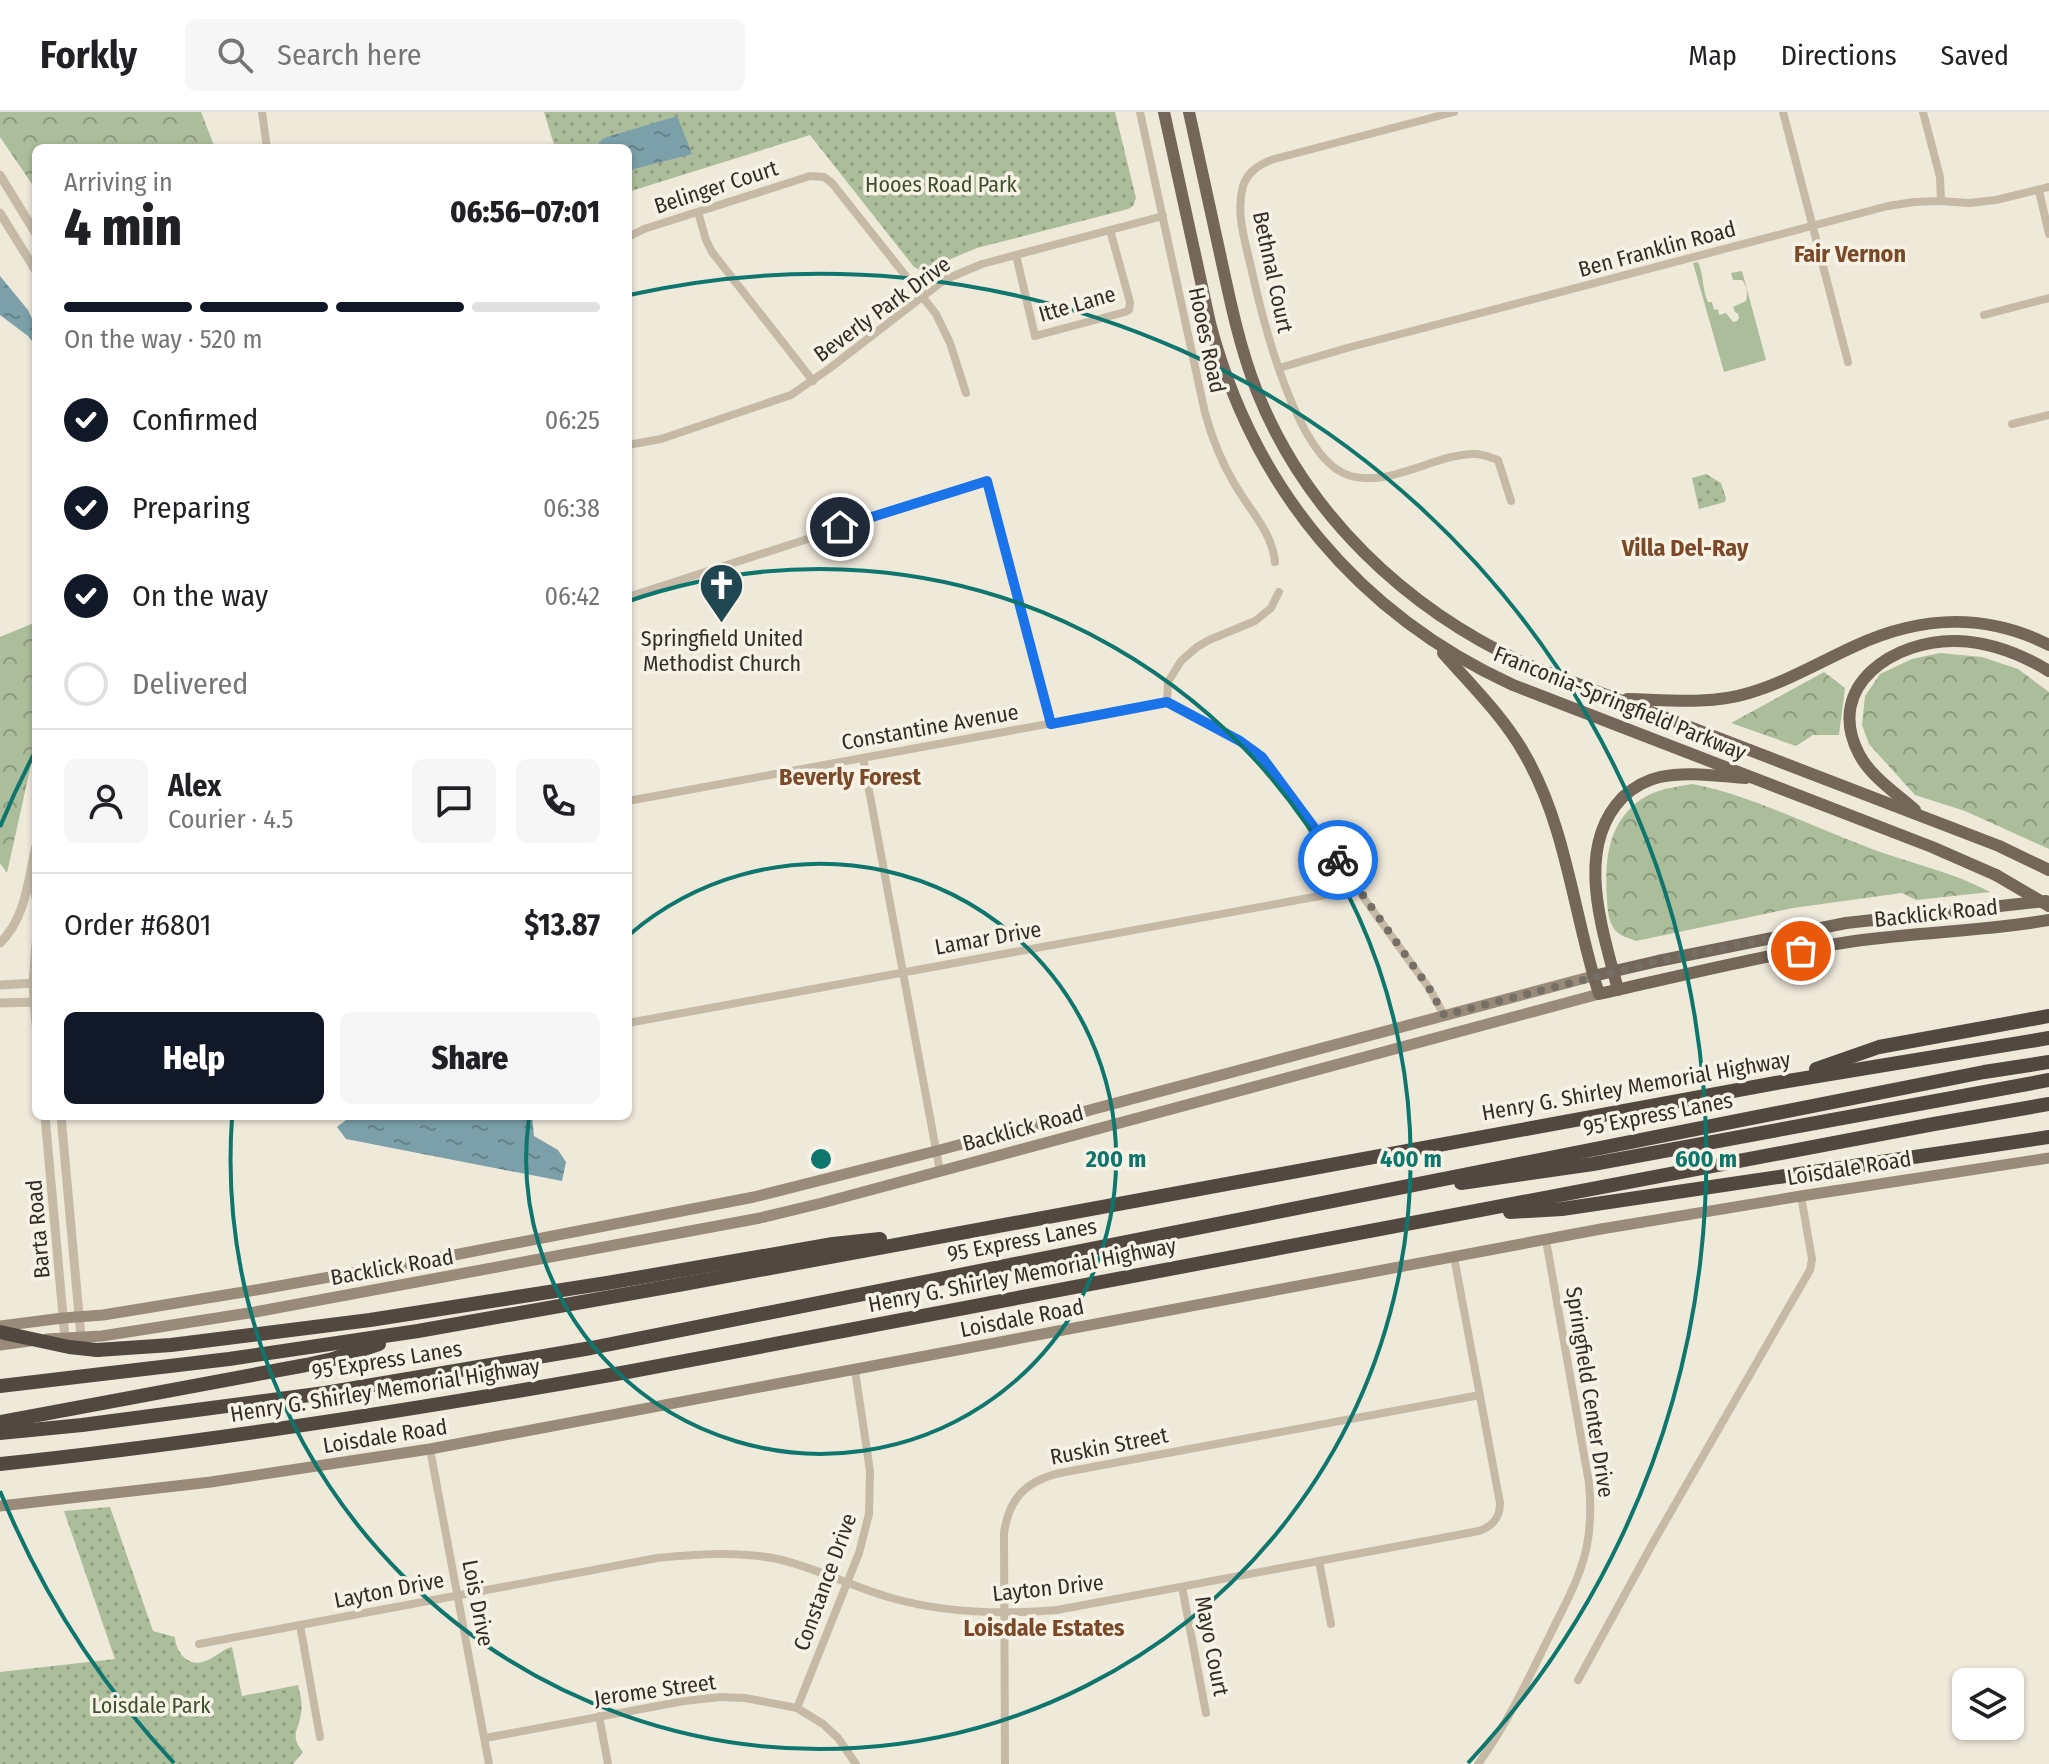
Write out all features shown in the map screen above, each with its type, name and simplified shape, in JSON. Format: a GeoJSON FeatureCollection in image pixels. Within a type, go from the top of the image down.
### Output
{"type":"FeatureCollection","features":[{"type":"Feature","properties":{"kind":"highway"},"geometry":{"type":"LineString","coordinates":[[1776,1083],[1879,1047],[2049,1016]]}},
{"type":"Feature","properties":{"kind":"highway","name":"Henry G. Shirley Memorial Highway"},"geometry":{"type":"LineString","coordinates":[[0,1386],[229,1359],[418,1331],[1776,1083],[2049,1038]]}},
{"type":"Feature","properties":{"kind":"highway","name":"95 Express Lanes"},"geometry":{"type":"LineString","coordinates":[[0,1433],[325,1393],[553,1355],[1984,1072],[2049,1062]]}},
{"type":"Feature","properties":{"kind":"highway"},"geometry":{"type":"LineString","coordinates":[[1405,1187],[1485,1181],[1593,1164],[2049,1080]]}},
{"type":"Feature","properties":{"kind":"highway","name":"Henry G. Shirley Memorial Highway"},"geometry":{"type":"LineString","coordinates":[[0,1464],[242,1435],[447,1404],[2049,1104]]}},
{"type":"Feature","properties":{"kind":"highway"},"geometry":{"type":"LineString","coordinates":[[1457,1215],[1562,1209],[2049,1137]]}},
{"type":"Feature","properties":{"kind":"highway"},"geometry":{"type":"LineString","coordinates":[[0,1329],[56,1344],[97,1350],[171,1345],[370,1320],[833,1244],[956,1233]]}},
{"type":"Feature","properties":{"kind":"highway"},"geometry":{"type":"LineString","coordinates":[[0,1422],[333,1359],[418,1331]]}},
{"type":"Feature","properties":{"kind":"main road","name":"Franconia-Springfield Parkway"},"geometry":{"type":"LineString","coordinates":[[1164,112],[1214,340],[1231,390],[1253,440],[1291,503],[1336,559],[1375,598],[1464,661],[1513,685],[1940,850],[1996,875],[2049,904]]}},
{"type":"Feature","properties":{"kind":"main road","name":"Franconia-Springfield Parkway"},"geometry":{"type":"LineString","coordinates":[[1189,112],[1231,306],[1257,392],[1289,455],[1313,492],[1364,554],[1397,584],[1462,631],[1509,656],[1999,846],[2047,869]]}},
{"type":"Feature","properties":{"kind":"main road"},"geometry":{"type":"LineString","coordinates":[[1616,699],[1706,700],[1748,693],[1880,635],[1933,622],[1985,623],[2025,634],[2049,645]]}},
{"type":"Feature","properties":{"kind":"main road"},"geometry":{"type":"LineString","coordinates":[[1433,641],[1505,725],[1538,779],[1560,838],[1585,951],[1599,994]]}},
{"type":"Feature","properties":{"kind":"main road"},"geometry":{"type":"LineString","coordinates":[[1923,817],[1870,770],[1854,742],[1852,703],[1868,673],[1888,657],[1908,649],[1955,641],[1997,648],[2049,671]]}},
{"type":"Feature","properties":{"kind":"main road"},"geometry":{"type":"LineString","coordinates":[[1618,990],[1598,898],[1596,864],[1601,836],[1616,805],[1634,788],[1661,776],[1757,778]]}},
{"type":"Feature","properties":{"kind":"main road","name":"Backlick Road"},"geometry":{"type":"LineString","coordinates":[[0,1329],[250,1291],[694,1210],[816,1183],[1613,971],[1865,921],[2049,904]]}},
{"type":"Feature","properties":{"kind":"main road","name":"Backlick Road"},"geometry":{"type":"LineString","coordinates":[[0,1345],[102,1336],[270,1309],[684,1233],[822,1203],[1599,994],[1825,946],[2049,920]]}},
{"type":"Feature","properties":{"kind":"main road"},"geometry":{"type":"LineString","coordinates":[[1822,928],[1825,946]]}},
{"type":"Feature","properties":{"kind":"main road","name":"Loisdale Road"},"geometry":{"type":"LineString","coordinates":[[0,1506],[211,1482],[430,1449],[1546,1240],[2049,1158]]}},
{"type":"Feature","properties":{"kind":"street"},"geometry":{"type":"LineString","coordinates":[[262,112],[266,144]]}},
{"type":"Feature","properties":{"kind":"street","name":"Hooes Road"},"geometry":{"type":"LineString","coordinates":[[1140,112],[1196,377],[1211,433],[1237,488],[1272,541],[1275,562]]}},
{"type":"Feature","properties":{"kind":"street","name":"Bethnal Court"},"geometry":{"type":"LineString","coordinates":[[1454,112],[1429,115],[1261,164],[1252,171],[1243,186],[1242,225],[1263,320],[1279,368],[1292,402],[1316,448],[1329,464],[1350,476],[1369,479],[1464,455],[1485,455],[1498,460],[1511,501]]}},
{"type":"Feature","properties":{"kind":"street"},"geometry":{"type":"LineString","coordinates":[[1783,112],[1848,362]]}},
{"type":"Feature","properties":{"kind":"street"},"geometry":{"type":"LineString","coordinates":[[1923,112],[1940,177],[1941,201]]}},
{"type":"Feature","properties":{"kind":"street"},"geometry":{"type":"LineString","coordinates":[[0,175],[32,227]]}},
{"type":"Feature","properties":{"kind":"street","name":"Belinger Court"},"geometry":{"type":"LineString","coordinates":[[632,235],[816,175],[832,183],[922,296]]}},
{"type":"Feature","properties":{"kind":"street","name":"Ben Franklin Road"},"geometry":{"type":"LineString","coordinates":[[1279,368],[1888,206],[1996,200],[2049,187]]}},
{"type":"Feature","properties":{"kind":"street"},"geometry":{"type":"LineString","coordinates":[[2039,191],[2049,234]]}},
{"type":"Feature","properties":{"kind":"street"},"geometry":{"type":"LineString","coordinates":[[698,212],[712,252],[813,381]]}},
{"type":"Feature","properties":{"kind":"street"},"geometry":{"type":"LineString","coordinates":[[0,213],[32,265]]}},
{"type":"Feature","properties":{"kind":"street","name":"Beverly Park Drive"},"geometry":{"type":"LineString","coordinates":[[632,444],[661,439],[781,399],[813,381],[922,296],[960,272],[1163,216]]}},
{"type":"Feature","properties":{"kind":"street","name":"Itte Lane"},"geometry":{"type":"LineString","coordinates":[[1016,255],[1035,336],[1129,310],[1130,302],[1110,230]]}},
{"type":"Feature","properties":{"kind":"street"},"geometry":{"type":"LineString","coordinates":[[922,296],[936,314],[950,343],[966,393]]}},
{"type":"Feature","properties":{"kind":"street"},"geometry":{"type":"LineString","coordinates":[[1984,315],[2049,298]]}},
{"type":"Feature","properties":{"kind":"street"},"geometry":{"type":"LineString","coordinates":[[2012,424],[2049,415]]}},
{"type":"Feature","properties":{"kind":"street"},"geometry":{"type":"LineString","coordinates":[[632,596],[987,481],[1051,724]]}},
{"type":"Feature","properties":{"kind":"street"},"geometry":{"type":"LineString","coordinates":[[1279,592],[1271,608],[1255,621],[1209,640],[1181,661],[1168,682],[1167,702],[1240,741],[1262,757],[1429,988],[1444,1015]]}},
{"type":"Feature","properties":{"kind":"street","name":"Constantine Avenue"},"geometry":{"type":"LineString","coordinates":[[632,800],[1167,702]]}},
{"type":"Feature","properties":{"kind":"street"},"geometry":{"type":"LineString","coordinates":[[863,758],[940,1171]]}},
{"type":"Feature","properties":{"kind":"street"},"geometry":{"type":"LineString","coordinates":[[0,943],[21,912],[32,863]]}},
{"type":"Feature","properties":{"kind":"street"},"geometry":{"type":"LineString","coordinates":[[31,867],[32,873]]}},
{"type":"Feature","properties":{"kind":"street","name":"Lamar Drive"},"geometry":{"type":"LineString","coordinates":[[632,1022],[1325,895],[1352,881]]}},
{"type":"Feature","properties":{"kind":"street"},"geometry":{"type":"LineString","coordinates":[[0,985],[32,984]]}},
{"type":"Feature","properties":{"kind":"street"},"geometry":{"type":"LineString","coordinates":[[0,1003],[32,1002]]}},
{"type":"Feature","properties":{"kind":"street","name":"Barta Road"},"geometry":{"type":"LineString","coordinates":[[45,1120],[65,1338]]}},
{"type":"Feature","properties":{"kind":"street","name":"Barta Road"},"geometry":{"type":"LineString","coordinates":[[61,1120],[81,1337]]}},
{"type":"Feature","properties":{"kind":"street"},"geometry":{"type":"LineString","coordinates":[[1578,1680],[1660,1530],[1810,1270],[1812,1259],[1801,1196]]}},
{"type":"Feature","properties":{"kind":"street","name":"Springfield Center Drive"},"geometry":{"type":"LineString","coordinates":[[1478,1764],[1520,1696],[1572,1589],[1582,1563],[1590,1523],[1589,1483],[1546,1240]]}},
{"type":"Feature","properties":{"kind":"street","name":"Layton Drive"},"geometry":{"type":"LineString","coordinates":[[199,1644],[657,1558],[705,1553],[777,1559],[888,1597],[930,1607],[1005,1613],[1057,1610],[1479,1531],[1493,1524],[1499,1515],[1500,1503],[1454,1257]]}},
{"type":"Feature","properties":{"kind":"street","name":"Constance Drive"},"geometry":{"type":"LineString","coordinates":[[797,1708],[847,1583],[869,1514],[868,1450],[855,1370]]}},
{"type":"Feature","properties":{"kind":"street","name":"Ruskin Street"},"geometry":{"type":"LineString","coordinates":[[1005,1764],[1004,1533],[1006,1519],[1018,1496],[1040,1479],[1060,1473],[1480,1395]]}},
{"type":"Feature","properties":{"kind":"street","name":"Lois Drive"},"geometry":{"type":"LineString","coordinates":[[430,1449],[489,1764]]}},
{"type":"Feature","properties":{"kind":"street"},"geometry":{"type":"LineString","coordinates":[[1319,1561],[1331,1624]]}},
{"type":"Feature","properties":{"kind":"street","name":"Mayo Court"},"geometry":{"type":"LineString","coordinates":[[1182,1587],[1206,1713]]}},
{"type":"Feature","properties":{"kind":"street"},"geometry":{"type":"LineString","coordinates":[[300,1625],[320,1737]]}},
{"type":"Feature","properties":{"kind":"street","name":"Jerome Street"},"geometry":{"type":"LineString","coordinates":[[485,1738],[684,1701],[745,1698],[797,1708],[823,1724],[838,1738],[856,1764]]}},
{"type":"Feature","properties":{"kind":"street"},"geometry":{"type":"LineString","coordinates":[[599,1716],[608,1764]]}},
{"type":"Feature","properties":{"kind":"green space"},"geometry":{"type":"Polygon","coordinates":[[[0,112],[201,112],[213,144],[32,144],[32,184],[0,137],[0,112]]]}},
{"type":"Feature","properties":{"kind":"green space","name":"Hooes Road Park"},"geometry":{"type":"Polygon","coordinates":[[[544,112],[1115,112],[1136,198],[1128,209],[977,248],[922,271],[914,267],[810,135],[632,191],[632,144],[554,144],[544,112]]]}},
{"type":"Feature","properties":{"kind":"green space"},"geometry":{"type":"Polygon","coordinates":[[[1698,262],[1708,302],[1712,302],[1714,310],[1718,309],[1719,315],[1726,313],[1733,322],[1739,318],[1733,307],[1746,301],[1747,292],[1742,280],[1733,280],[1731,273],[1742,271],[1766,360],[1724,372],[1693,263],[1698,262]]]}},
{"type":"Feature","properties":{"kind":"green space"},"geometry":{"type":"Polygon","coordinates":[[[1706,474],[1721,483],[1726,498],[1725,502],[1699,509],[1692,478],[1706,474]]]}},
{"type":"Feature","properties":{"kind":"green space"},"geometry":{"type":"Polygon","coordinates":[[[32,624],[32,760],[7,873],[0,863],[0,637],[32,624]]]}},
{"type":"Feature","properties":{"kind":"green space"},"geometry":{"type":"Polygon","coordinates":[[[1940,653],[1982,657],[2018,669],[2049,692],[2049,849],[1965,811],[1915,795],[1869,744],[1862,725],[1865,696],[1880,674],[1912,659],[1940,653]]]}},
{"type":"Feature","properties":{"kind":"green space"},"geometry":{"type":"Polygon","coordinates":[[[1824,672],[1845,688],[1839,735],[1813,735],[1796,746],[1731,723],[1824,672]]]}},
{"type":"Feature","properties":{"kind":"green space"},"geometry":{"type":"Polygon","coordinates":[[[1693,784],[1759,804],[1867,847],[1960,878],[1990,892],[1916,900],[1902,893],[1793,908],[1636,941],[1624,937],[1613,927],[1608,908],[1607,861],[1613,836],[1625,814],[1641,799],[1662,790],[1693,784]]]}},
{"type":"Feature","properties":{"kind":"green space","name":"Loisdale Park"},"geometry":{"type":"Polygon","coordinates":[[[110,1507],[153,1631],[175,1637],[181,1654],[195,1663],[208,1660],[232,1647],[242,1696],[298,1685],[302,1710],[296,1741],[303,1752],[293,1764],[0,1764],[0,1672],[115,1659],[64,1511],[110,1507]]]}},
{"type":"Feature","properties":{"kind":"water"},"geometry":{"type":"Polygon","coordinates":[[[674,117],[678,118],[692,154],[632,170],[632,144],[599,144],[607,137],[674,117]]]}},
{"type":"Feature","properties":{"kind":"water"},"geometry":{"type":"Polygon","coordinates":[[[0,276],[28,310],[32,318],[32,341],[28,336],[0,315],[0,276]]]}},
{"type":"Feature","properties":{"kind":"water"},"geometry":{"type":"Polygon","coordinates":[[[346,1120],[532,1120],[534,1136],[558,1150],[566,1162],[562,1181],[346,1139],[337,1127],[346,1120]]]}},
{"type":"Feature","properties":{"kind":"way so far"},"geometry":{"type":"LineString","coordinates":[[1338,860],[1429,988],[1444,1015],[1658,961],[1822,928],[1825,946],[1801,951]]}},
{"type":"Feature","properties":{"kind":"place","name":"Springfield United Methodist Church"},"geometry":{"type":"Point","coordinates":[722,624]}},
{"type":"Feature","properties":{"kind":"district","name":"Fair Vernon"},"geometry":{"type":"Point","coordinates":[1850,254]}},
{"type":"Feature","properties":{"kind":"district","name":"Villa Del-Ray"},"geometry":{"type":"Point","coordinates":[1685,548]}},
{"type":"Feature","properties":{"kind":"district","name":"Beverly Forest"},"geometry":{"type":"Point","coordinates":[850,777]}},
{"type":"Feature","properties":{"kind":"district","name":"Loisdale Estates"},"geometry":{"type":"Point","coordinates":[1044,1628]}},
{"type":"Feature","properties":{"kind":"route"},"geometry":{"type":"LineString","coordinates":[[840,527],[987,481],[1051,724],[1167,702],[1199,717],[1252,748],[1272,767],[1338,860]]}}]}
